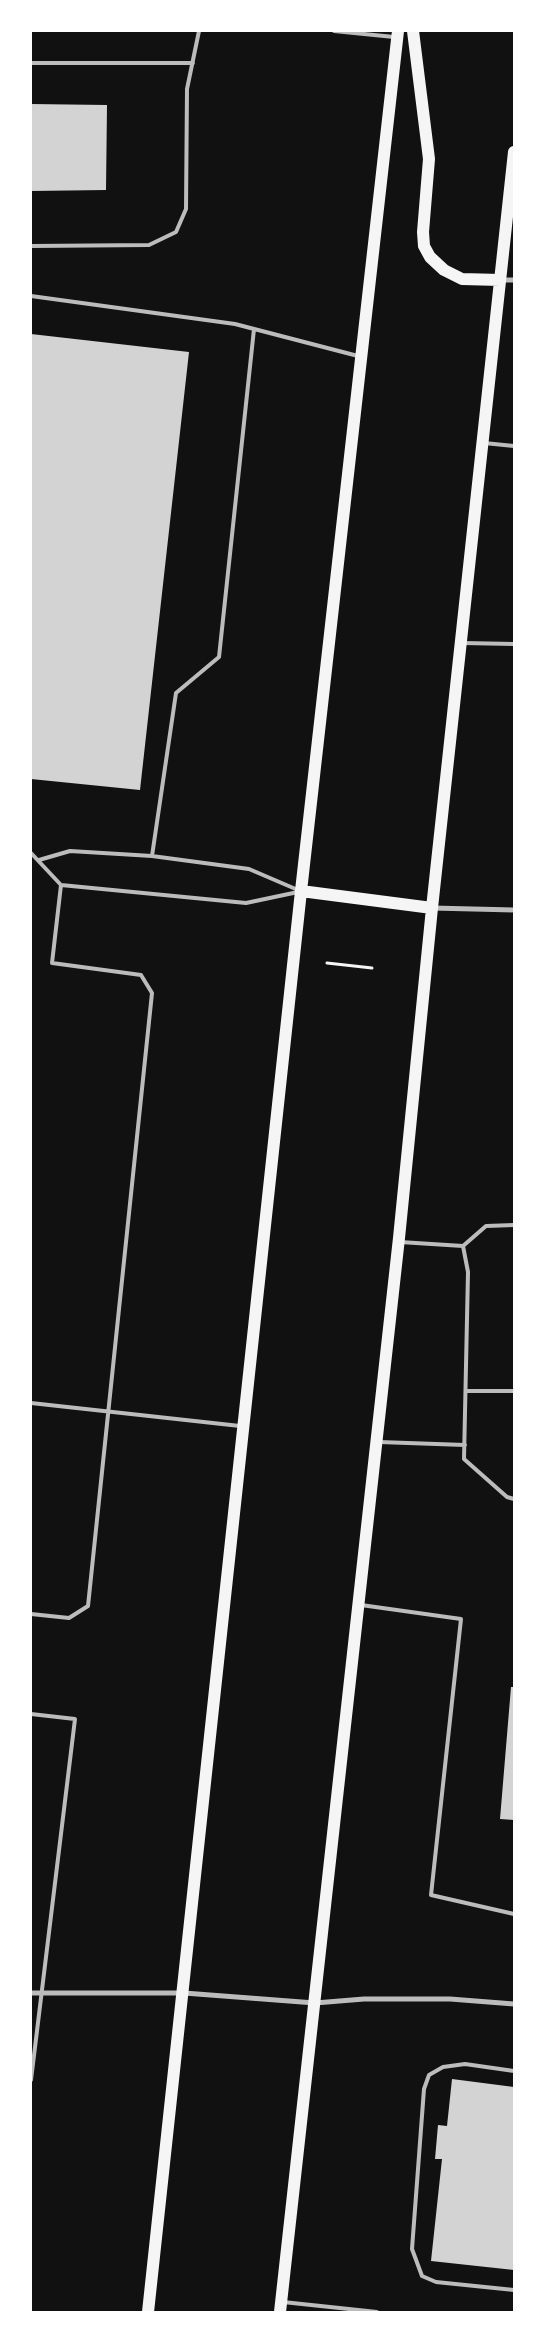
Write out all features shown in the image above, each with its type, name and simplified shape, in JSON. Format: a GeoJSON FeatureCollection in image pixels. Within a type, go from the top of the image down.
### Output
{"type":"FeatureCollection","features":[{"type":"Feature","properties":{"kind":"main road"},"geometry":{"type":"LineString","coordinates":[[413,31],[429,159],[423,232],[424,246],[430,258],[444,270],[462,279],[500,280]]}},
{"type":"Feature","properties":{"kind":"main road"},"geometry":{"type":"LineString","coordinates":[[148,2312],[184,1993],[301,891],[397,34]]}},
{"type":"Feature","properties":{"kind":"main road"},"geometry":{"type":"LineString","coordinates":[[280,2307],[399,1242],[432,908],[514,152]]}},
{"type":"Feature","properties":{"kind":"main road"},"geometry":{"type":"LineString","coordinates":[[301,891],[432,908]]}},
{"type":"Feature","properties":{"kind":"street"},"geometry":{"type":"LineString","coordinates":[[500,280],[514,280]]}},
{"type":"Feature","properties":{"kind":"street"},"geometry":{"type":"LineString","coordinates":[[432,908],[514,910]]}},
{"type":"Feature","properties":{"kind":"street"},"geometry":{"type":"LineString","coordinates":[[31,1993],[184,1993],[315,2003],[364,1999],[450,1999],[514,2004]]}},
{"type":"Feature","properties":{"kind":"lane"},"geometry":{"type":"LineString","coordinates":[[31,246],[149,245],[176,232],[186,209],[187,89],[199,31]]}},
{"type":"Feature","properties":{"kind":"lane"},"geometry":{"type":"LineString","coordinates":[[334,31],[397,34]]}},
{"type":"Feature","properties":{"kind":"lane"},"geometry":{"type":"LineString","coordinates":[[31,63],[193,63]]}},
{"type":"Feature","properties":{"kind":"lane"},"geometry":{"type":"LineString","coordinates":[[31,296],[235,324],[361,357]]}},
{"type":"Feature","properties":{"kind":"lane"},"geometry":{"type":"LineString","coordinates":[[152,856],[176,693],[219,657],[254,329]]}},
{"type":"Feature","properties":{"kind":"lane"},"geometry":{"type":"LineString","coordinates":[[482,443],[514,446]]}},
{"type":"Feature","properties":{"kind":"lane"},"geometry":{"type":"LineString","coordinates":[[461,643],[514,644]]}},
{"type":"Feature","properties":{"kind":"lane"},"geometry":{"type":"LineString","coordinates":[[39,860],[70,851],[152,856],[249,870],[301,891]]}},
{"type":"Feature","properties":{"kind":"lane"},"geometry":{"type":"LineString","coordinates":[[31,853],[61,885],[246,903],[301,891]]}},
{"type":"Feature","properties":{"kind":"lane"},"geometry":{"type":"LineString","coordinates":[[31,1614],[69,1618],[88,1606],[152,993],[141,975],[52,963],[61,885]]}},
{"type":"Feature","properties":{"kind":"lane"},"geometry":{"type":"LineString","coordinates":[[399,1242],[463,1246],[484,1227],[514,1225]]}},
{"type":"Feature","properties":{"kind":"lane"},"geometry":{"type":"LineString","coordinates":[[463,1246],[468,1272],[466,1462],[507,1497],[514,1499]]}},
{"type":"Feature","properties":{"kind":"lane"},"geometry":{"type":"LineString","coordinates":[[466,1391],[514,1391]]}},
{"type":"Feature","properties":{"kind":"lane"},"geometry":{"type":"LineString","coordinates":[[31,1403],[243,1427]]}},
{"type":"Feature","properties":{"kind":"lane"},"geometry":{"type":"LineString","coordinates":[[377,1442],[465,1445]]}},
{"type":"Feature","properties":{"kind":"lane"},"geometry":{"type":"LineString","coordinates":[[359,1605],[461,1619],[431,1895],[514,1914]]}},
{"type":"Feature","properties":{"kind":"lane"},"geometry":{"type":"LineString","coordinates":[[31,1714],[75,1719],[31,2080]]}},
{"type":"Feature","properties":{"kind":"lane"},"geometry":{"type":"LineString","coordinates":[[514,2071],[465,2064],[443,2067],[429,2075],[424,2089],[412,2249],[422,2276],[436,2282],[514,2290]]}},
{"type":"Feature","properties":{"kind":"lane"},"geometry":{"type":"LineString","coordinates":[[280,2307],[377,2312]]}},
{"type":"Feature","properties":{"kind":"path"},"geometry":{"type":"LineString","coordinates":[[327,963],[372,968]]}},
{"type":"Feature","properties":{"kind":"building"},"geometry":{"type":"Polygon","coordinates":[[[31,104],[107,105],[106,190],[31,191],[31,104]]]}},
{"type":"Feature","properties":{"kind":"building"},"geometry":{"type":"Polygon","coordinates":[[[31,334],[189,352],[140,790],[31,779],[31,334]]]}},
{"type":"Feature","properties":{"kind":"building"},"geometry":{"type":"Polygon","coordinates":[[[511,1687],[514,1687],[514,1820],[500,1819],[511,1687]]]}},
{"type":"Feature","properties":{"kind":"building"},"geometry":{"type":"Polygon","coordinates":[[[452,2079],[514,2087],[514,2270],[431,2261],[442,2159],[435,2159],[438,2125],[447,2126],[452,2079]]]}}]}
